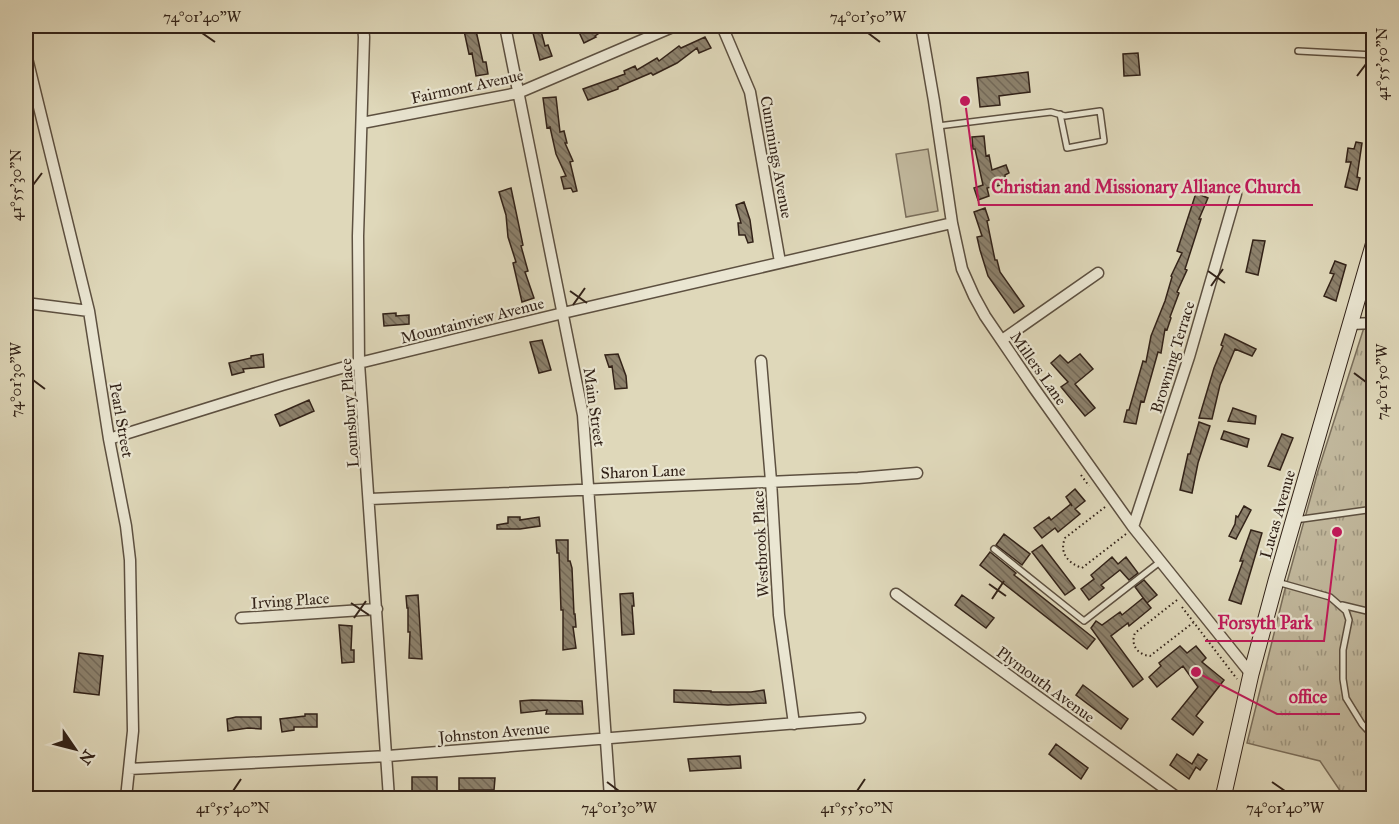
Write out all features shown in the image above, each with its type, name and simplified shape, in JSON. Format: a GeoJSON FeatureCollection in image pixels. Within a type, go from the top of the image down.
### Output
{"type":"FeatureCollection","features":[{"type":"Feature","properties":{"kind":"street","name":"Lounsbury Place"},"geometry":{"type":"LineString","coordinates":[[363,26],[358,236],[359,363],[388,756],[389,798]]}},
{"type":"Feature","properties":{"kind":"street","name":"Main Street"},"geometry":{"type":"LineString","coordinates":[[505,26],[583,415],[609,798]]}},
{"type":"Feature","properties":{"kind":"street","name":"Fairmont Avenue"},"geometry":{"type":"LineString","coordinates":[[362,123],[518,93],[675,26]]}},
{"type":"Feature","properties":{"kind":"street","name":"Cummings Avenue"},"geometry":{"type":"LineString","coordinates":[[722,26],[750,92],[780,262]]}},
{"type":"Feature","properties":{"kind":"street","name":"Millers Lane"},"geometry":{"type":"LineString","coordinates":[[921,26],[952,223],[962,269],[980,306],[1130,530],[1161,561],[1251,674]]}},
{"type":"Feature","properties":{"kind":"street","name":"Pearl Street"},"geometry":{"type":"LineString","coordinates":[[26,54],[89,311],[109,438],[126,526],[130,560],[132,731],[126,798]]}},
{"type":"Feature","properties":{"kind":"street","name":"Browning Terrace"},"geometry":{"type":"LineString","coordinates":[[1130,530],[1189,357],[1236,194]]}},
{"type":"Feature","properties":{"kind":"street","name":"Mountainview Avenue"},"geometry":{"type":"LineString","coordinates":[[109,438],[359,363],[952,223]]}},
{"type":"Feature","properties":{"kind":"street","name":"Lucas Avenue"},"geometry":{"type":"LineString","coordinates":[[1223,798],[1251,674],[1276,581],[1374,242]]}},
{"type":"Feature","properties":{"kind":"street"},"geometry":{"type":"LineString","coordinates":[[1002,340],[1098,273]]}},
{"type":"Feature","properties":{"kind":"street"},"geometry":{"type":"LineString","coordinates":[[26,303],[89,311]]}},
{"type":"Feature","properties":{"kind":"street"},"geometry":{"type":"LineString","coordinates":[[1351,324],[1374,323]]}},
{"type":"Feature","properties":{"kind":"street","name":"Westbrook Place"},"geometry":{"type":"LineString","coordinates":[[761,361],[779,615],[794,724]]}},
{"type":"Feature","properties":{"kind":"street","name":"Sharon Lane"},"geometry":{"type":"LineString","coordinates":[[370,499],[917,473]]}},
{"type":"Feature","properties":{"kind":"street","name":"Plymouth Avenue"},"geometry":{"type":"LineString","coordinates":[[896,594],[1178,798]]}},
{"type":"Feature","properties":{"kind":"street","name":"Irving Place"},"geometry":{"type":"LineString","coordinates":[[241,618],[377,609]]}},
{"type":"Feature","properties":{"kind":"street","name":"Johnston Avenue"},"geometry":{"type":"LineString","coordinates":[[129,769],[388,756],[861,718]]}},
{"type":"Feature","properties":{"kind":"lane"},"geometry":{"type":"LineString","coordinates":[[1298,51],[1374,55]]}},
{"type":"Feature","properties":{"kind":"lane"},"geometry":{"type":"LineString","coordinates":[[938,126],[1051,112],[1060,114],[1065,116],[1100,111],[1104,141],[1067,148],[1060,114]]}},
{"type":"Feature","properties":{"kind":"lane"},"geometry":{"type":"LineString","coordinates":[[1294,520],[1367,510],[1374,506]]}},
{"type":"Feature","properties":{"kind":"lane"},"geometry":{"type":"LineString","coordinates":[[994,549],[1084,621],[1161,561]]}},
{"type":"Feature","properties":{"kind":"lane"},"geometry":{"type":"LineString","coordinates":[[1276,581],[1330,597],[1346,611],[1349,620],[1343,650],[1343,679],[1346,698],[1362,724],[1374,737]]}},
{"type":"Feature","properties":{"kind":"lane"},"geometry":{"type":"LineString","coordinates":[[1340,604],[1367,612],[1374,609]]}},
{"type":"Feature","properties":{"kind":"path"},"geometry":{"type":"LineString","coordinates":[[1105,507],[1065,538],[1062,545],[1068,560],[1083,568],[1130,530]]}},
{"type":"Feature","properties":{"kind":"path"},"geometry":{"type":"LineString","coordinates":[[1177,600],[1135,633],[1133,638],[1135,648],[1142,655],[1150,656],[1194,622]]}},
{"type":"Feature","properties":{"kind":"green space"},"geometry":{"type":"Polygon","coordinates":[[[928,149],[938,211],[906,217],[896,154],[928,149]]]}},
{"type":"Feature","properties":{"kind":"green space"},"geometry":{"type":"Polygon","coordinates":[[[1368,315],[1373,315],[1373,798],[1345,798],[1320,761],[1247,743],[1284,593],[1318,471],[1368,315]]]}},
{"type":"Feature","properties":{"kind":"building"},"geometry":{"type":"Polygon","coordinates":[[[463,26],[475,26],[488,74],[476,76],[472,53],[469,54],[463,26]]]}},
{"type":"Feature","properties":{"kind":"building"},"geometry":{"type":"Polygon","coordinates":[[[592,26],[610,26],[584,43],[579,32],[592,26]]]}},
{"type":"Feature","properties":{"kind":"building"},"geometry":{"type":"Polygon","coordinates":[[[540,27],[545,46],[548,45],[552,56],[540,60],[532,29],[540,27]]]}},
{"type":"Feature","properties":{"kind":"building"},"geometry":{"type":"Polygon","coordinates":[[[705,37],[711,48],[699,53],[697,48],[677,63],[653,75],[651,73],[588,100],[583,89],[625,74],[624,71],[635,66],[637,70],[657,58],[659,61],[679,46],[681,48],[705,37]]]}},
{"type":"Feature","properties":{"kind":"building"},"geometry":{"type":"Polygon","coordinates":[[[1138,53],[1140,75],[1124,76],[1123,54],[1138,53]]]}},
{"type":"Feature","properties":{"kind":"building"},"geometry":{"type":"Polygon","coordinates":[[[1028,72],[1030,92],[999,96],[1000,105],[980,107],[977,78],[1028,72]]]}},
{"type":"Feature","properties":{"kind":"building"},"geometry":{"type":"Polygon","coordinates":[[[556,97],[560,132],[564,131],[567,143],[565,143],[573,161],[570,162],[577,191],[573,192],[571,188],[564,189],[561,177],[566,176],[556,154],[550,127],[547,128],[543,98],[556,97]]]}},
{"type":"Feature","properties":{"kind":"building"},"geometry":{"type":"Polygon","coordinates":[[[984,136],[986,156],[989,155],[992,170],[1006,165],[1009,173],[1005,175],[1006,184],[987,188],[989,196],[978,200],[974,188],[983,185],[972,137],[984,136]]]}},
{"type":"Feature","properties":{"kind":"building"},"geometry":{"type":"Polygon","coordinates":[[[1356,142],[1362,143],[1357,190],[1345,187],[1351,162],[1346,162],[1348,148],[1354,149],[1356,142]]]}},
{"type":"Feature","properties":{"kind":"building"},"geometry":{"type":"Polygon","coordinates":[[[511,188],[523,245],[521,246],[528,271],[525,272],[534,298],[522,302],[513,263],[516,262],[508,237],[506,215],[499,192],[511,188]]]}},
{"type":"Feature","properties":{"kind":"building"},"geometry":{"type":"Polygon","coordinates":[[[1196,193],[1208,198],[1199,219],[1201,219],[1185,269],[1187,270],[1177,292],[1179,293],[1167,330],[1165,329],[1161,353],[1158,352],[1144,402],[1141,401],[1136,424],[1124,422],[1143,361],[1146,362],[1151,336],[1165,301],[1171,276],[1182,253],[1177,251],[1196,193]]]}},
{"type":"Feature","properties":{"kind":"building"},"geometry":{"type":"Polygon","coordinates":[[[744,202],[750,220],[753,242],[748,243],[745,235],[739,235],[738,223],[741,223],[736,205],[744,202]]]}},
{"type":"Feature","properties":{"kind":"building"},"geometry":{"type":"Polygon","coordinates":[[[985,208],[995,260],[997,260],[1000,272],[1024,306],[1014,313],[988,276],[980,250],[977,237],[982,236],[974,212],[985,208]]]}},
{"type":"Feature","properties":{"kind":"building"},"geometry":{"type":"Polygon","coordinates":[[[1253,240],[1265,241],[1258,275],[1246,272],[1253,240]]]}},
{"type":"Feature","properties":{"kind":"building"},"geometry":{"type":"Polygon","coordinates":[[[1335,261],[1346,265],[1336,301],[1324,296],[1334,274],[1330,273],[1335,261]]]}},
{"type":"Feature","properties":{"kind":"building"},"geometry":{"type":"Polygon","coordinates":[[[396,313],[396,316],[409,315],[409,324],[384,326],[383,314],[396,313]]]}},
{"type":"Feature","properties":{"kind":"building"},"geometry":{"type":"Polygon","coordinates":[[[1225,334],[1256,349],[1252,356],[1235,349],[1220,385],[1212,419],[1199,418],[1223,346],[1221,345],[1225,334]]]}},
{"type":"Feature","properties":{"kind":"building"},"geometry":{"type":"Polygon","coordinates":[[[542,340],[551,370],[539,373],[530,342],[542,340]]]}},
{"type":"Feature","properties":{"kind":"building"},"geometry":{"type":"Polygon","coordinates":[[[263,354],[264,367],[243,369],[244,372],[232,375],[229,363],[263,354]]]}},
{"type":"Feature","properties":{"kind":"building"},"geometry":{"type":"Polygon","coordinates":[[[618,354],[626,376],[627,388],[615,389],[612,366],[609,367],[605,355],[618,354]]]}},
{"type":"Feature","properties":{"kind":"building"},"geometry":{"type":"Polygon","coordinates":[[[1080,354],[1093,369],[1075,384],[1095,408],[1085,416],[1061,387],[1068,382],[1051,363],[1060,355],[1068,363],[1080,354]]]}},
{"type":"Feature","properties":{"kind":"building"},"geometry":{"type":"Polygon","coordinates":[[[309,400],[314,411],[280,426],[275,415],[309,400]]]}},
{"type":"Feature","properties":{"kind":"building"},"geometry":{"type":"Polygon","coordinates":[[[1233,408],[1256,416],[1255,424],[1228,421],[1233,408]]]}},
{"type":"Feature","properties":{"kind":"building"},"geometry":{"type":"Polygon","coordinates":[[[1199,422],[1210,426],[1198,463],[1192,493],[1180,490],[1188,454],[1190,454],[1199,422]]]}},
{"type":"Feature","properties":{"kind":"building"},"geometry":{"type":"Polygon","coordinates":[[[1224,431],[1249,439],[1247,447],[1221,439],[1224,431]]]}},
{"type":"Feature","properties":{"kind":"building"},"geometry":{"type":"Polygon","coordinates":[[[1282,434],[1293,438],[1280,470],[1268,466],[1282,434]]]}},
{"type":"Feature","properties":{"kind":"building"},"geometry":{"type":"Polygon","coordinates":[[[1075,489],[1085,501],[1075,509],[1080,514],[1058,532],[1055,528],[1042,538],[1034,528],[1049,517],[1051,520],[1071,504],[1066,497],[1075,489]]]}},
{"type":"Feature","properties":{"kind":"building"},"geometry":{"type":"Polygon","coordinates":[[[1244,506],[1251,510],[1236,539],[1229,536],[1236,516],[1238,517],[1244,506]]]}},
{"type":"Feature","properties":{"kind":"building"},"geometry":{"type":"Polygon","coordinates":[[[508,517],[520,517],[520,520],[539,517],[540,526],[497,529],[497,525],[508,523],[508,517]]]}},
{"type":"Feature","properties":{"kind":"building"},"geometry":{"type":"Polygon","coordinates":[[[1251,530],[1262,533],[1241,604],[1229,600],[1251,530]]]}},
{"type":"Feature","properties":{"kind":"building"},"geometry":{"type":"Polygon","coordinates":[[[1004,534],[1030,554],[1022,565],[996,545],[1004,534]]]}},
{"type":"Feature","properties":{"kind":"building"},"geometry":{"type":"Polygon","coordinates":[[[556,540],[568,540],[568,561],[572,568],[576,627],[573,627],[576,648],[563,650],[563,610],[561,610],[559,553],[557,553],[556,540]]]}},
{"type":"Feature","properties":{"kind":"building"},"geometry":{"type":"Polygon","coordinates":[[[1042,545],[1075,588],[1065,595],[1032,552],[1042,545]]]}},
{"type":"Feature","properties":{"kind":"building"},"geometry":{"type":"Polygon","coordinates":[[[990,552],[1016,573],[1014,575],[1095,639],[1087,649],[980,565],[990,552]]]}},
{"type":"Feature","properties":{"kind":"building"},"geometry":{"type":"Polygon","coordinates":[[[1112,557],[1118,564],[1126,557],[1138,573],[1129,580],[1120,570],[1101,585],[1104,588],[1089,600],[1081,589],[1094,579],[1091,575],[1112,557]]]}},
{"type":"Feature","properties":{"kind":"building"},"geometry":{"type":"Polygon","coordinates":[[[1144,580],[1157,595],[1147,603],[1135,587],[1144,580]]]}},
{"type":"Feature","properties":{"kind":"building"},"geometry":{"type":"Polygon","coordinates":[[[633,593],[634,634],[622,635],[620,594],[633,593]]]}},
{"type":"Feature","properties":{"kind":"building"},"geometry":{"type":"Polygon","coordinates":[[[418,595],[422,659],[409,658],[410,632],[408,632],[406,596],[418,595]]]}},
{"type":"Feature","properties":{"kind":"building"},"geometry":{"type":"Polygon","coordinates":[[[962,595],[994,618],[986,628],[955,605],[962,595]]]}},
{"type":"Feature","properties":{"kind":"building"},"geometry":{"type":"Polygon","coordinates":[[[1143,598],[1151,608],[1129,626],[1128,623],[1111,636],[1143,679],[1133,687],[1091,628],[1096,621],[1102,625],[1120,612],[1122,615],[1143,598]]]}},
{"type":"Feature","properties":{"kind":"building"},"geometry":{"type":"Polygon","coordinates":[[[339,625],[352,626],[351,650],[354,650],[354,662],[342,663],[339,625]]]}},
{"type":"Feature","properties":{"kind":"building"},"geometry":{"type":"Polygon","coordinates":[[[1180,646],[1187,653],[1196,646],[1206,658],[1202,662],[1224,680],[1196,716],[1203,722],[1193,735],[1172,719],[1198,687],[1183,666],[1157,687],[1149,677],[1161,666],[1159,663],[1180,646]]]}},
{"type":"Feature","properties":{"kind":"building"},"geometry":{"type":"Polygon","coordinates":[[[79,653],[103,656],[99,695],[74,692],[79,653]]]}},
{"type":"Feature","properties":{"kind":"building"},"geometry":{"type":"Polygon","coordinates":[[[1083,685],[1128,719],[1121,729],[1076,695],[1083,685]]]}},
{"type":"Feature","properties":{"kind":"building"},"geometry":{"type":"Polygon","coordinates":[[[674,690],[751,692],[764,690],[766,703],[728,705],[674,702],[674,690]]]}},
{"type":"Feature","properties":{"kind":"building"},"geometry":{"type":"Polygon","coordinates":[[[520,701],[582,701],[583,714],[546,714],[547,710],[521,713],[520,701]]]}},
{"type":"Feature","properties":{"kind":"building"},"geometry":{"type":"Polygon","coordinates":[[[305,714],[317,714],[317,727],[294,727],[294,730],[282,732],[280,719],[305,716],[305,714]]]}},
{"type":"Feature","properties":{"kind":"building"},"geometry":{"type":"Polygon","coordinates":[[[261,717],[261,729],[228,731],[227,719],[261,717]]]}},
{"type":"Feature","properties":{"kind":"building"},"geometry":{"type":"Polygon","coordinates":[[[1056,744],[1088,768],[1081,779],[1049,754],[1056,744]]]}},
{"type":"Feature","properties":{"kind":"building"},"geometry":{"type":"Polygon","coordinates":[[[1177,754],[1192,764],[1198,754],[1207,760],[1200,770],[1196,767],[1189,779],[1170,765],[1177,754]]]}},
{"type":"Feature","properties":{"kind":"building"},"geometry":{"type":"Polygon","coordinates":[[[740,756],[741,768],[690,771],[688,759],[740,756]]]}},
{"type":"Feature","properties":{"kind":"building"},"geometry":{"type":"Polygon","coordinates":[[[412,777],[437,777],[437,798],[412,798],[412,777]]]}},
{"type":"Feature","properties":{"kind":"building"},"geometry":{"type":"Polygon","coordinates":[[[459,778],[495,778],[494,790],[459,790],[459,778]]]}},
{"type":"Feature","properties":{"kind":"place","name":"Christian and Missionary Alliance Church"},"geometry":{"type":"Point","coordinates":[965,101]}},
{"type":"Feature","properties":{"kind":"place","name":"Forsyth Park"},"geometry":{"type":"Point","coordinates":[1337,532]}},
{"type":"Feature","properties":{"kind":"place","name":"office"},"geometry":{"type":"Point","coordinates":[1196,672]}}]}
